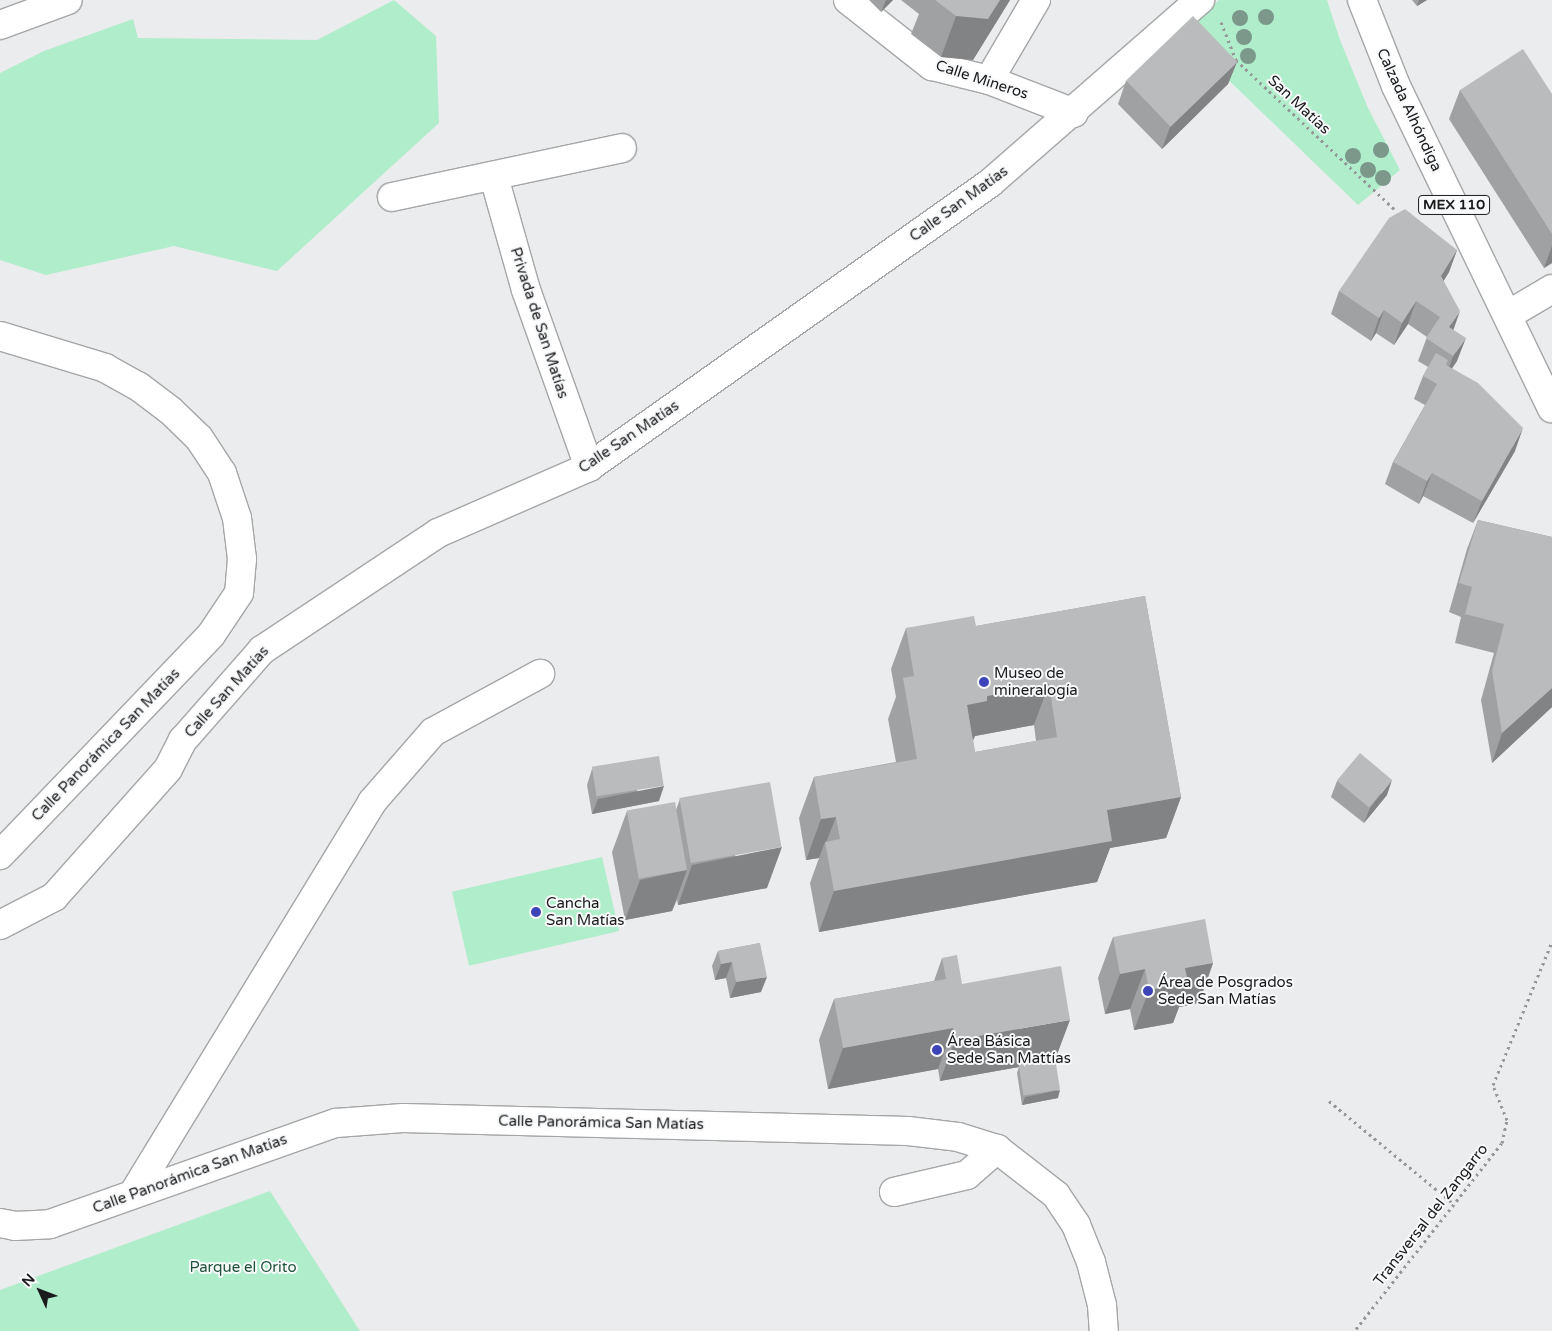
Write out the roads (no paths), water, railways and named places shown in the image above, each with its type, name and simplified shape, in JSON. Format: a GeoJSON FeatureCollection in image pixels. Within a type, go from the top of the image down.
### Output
{"type":"FeatureCollection","features":[{"type":"Feature","properties":{"kind":"street"},"geometry":{"type":"LineString","coordinates":[[0,25],[68,0]]}},
{"type":"Feature","properties":{"kind":"street","name":"Calle Mineros"},"geometry":{"type":"LineString","coordinates":[[848,0],[932,66],[990,80],[1074,113]]}},
{"type":"Feature","properties":{"kind":"street"},"geometry":{"type":"LineString","coordinates":[[990,80],[1036,0]]}},
{"type":"Feature","properties":{"kind":"street","name":"Calzada Alhóndiga"},"geometry":{"type":"LineString","coordinates":[[1362,0],[1396,86],[1552,408]]}},
{"type":"Feature","properties":{"kind":"street","name":"Calle San Matías"},"geometry":{"type":"LineString","coordinates":[[0,925],[54,897],[168,769],[183,740],[262,650],[438,533],[589,467],[990,183],[1074,113],[1209,9]]}},
{"type":"Feature","properties":{"kind":"street"},"geometry":{"type":"LineString","coordinates":[[392,197],[494,177],[622,148]]}},
{"type":"Feature","properties":{"kind":"street","name":"Privada de San Matías"},"geometry":{"type":"LineString","coordinates":[[494,177],[526,290],[589,467]]}},
{"type":"Feature","properties":{"kind":"street"},"geometry":{"type":"LineString","coordinates":[[1508,315],[1552,289]]}},
{"type":"Feature","properties":{"kind":"street","name":"Calle Panorámica San Matías"},"geometry":{"type":"LineString","coordinates":[[0,336],[105,368],[138,386],[171,411],[199,438],[222,473],[237,518],[242,559],[239,593],[211,635],[0,855]]}},
{"type":"Feature","properties":{"kind":"street"},"geometry":{"type":"LineString","coordinates":[[134,1194],[372,802],[432,732],[540,674]]}},
{"type":"Feature","properties":{"kind":"street","name":"Calle Panorámica San Matías"},"geometry":{"type":"LineString","coordinates":[[0,1223],[15,1226],[50,1224],[336,1123],[403,1118],[908,1131],[958,1138],[997,1149],[1056,1195],[1076,1225],[1100,1296],[1104,1331]]}},
{"type":"Feature","properties":{"kind":"street"},"geometry":{"type":"LineString","coordinates":[[894,1192],[967,1175],[997,1149]]}},
{"type":"Feature","properties":{"kind":"place","name":"Museo de mineralogía"},"geometry":{"type":"Point","coordinates":[984,682]}},
{"type":"Feature","properties":{"kind":"place","name":"Cancha San Matías"},"geometry":{"type":"Point","coordinates":[536,912]}},
{"type":"Feature","properties":{"kind":"place","name":"Área de Posgrados Sede San Matías"},"geometry":{"type":"Point","coordinates":[1148,991]}},
{"type":"Feature","properties":{"kind":"place","name":"Área Básica Sede San Mattías"},"geometry":{"type":"Point","coordinates":[937,1050]}},
{"type":"Feature","properties":{"kind":"park label","name":"Parque el Orito"},"geometry":{"type":"Point","coordinates":[243,1268]}}]}
